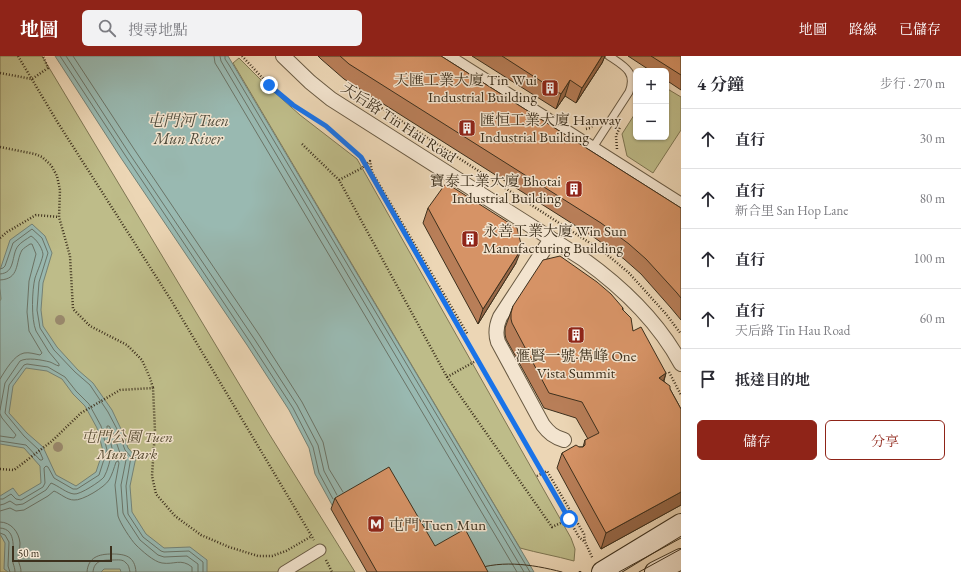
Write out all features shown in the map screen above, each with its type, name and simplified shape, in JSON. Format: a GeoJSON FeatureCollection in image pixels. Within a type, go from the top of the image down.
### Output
{"type":"FeatureCollection","features":[{"type":"Feature","properties":{"kind":"main road"},"geometry":{"type":"LineString","coordinates":[[598,567],[681,524]]}},
{"type":"Feature","properties":{"kind":"main road"},"geometry":{"type":"LineString","coordinates":[[655,572],[681,559]]}},
{"type":"Feature","properties":{"kind":"street","name":"天后路 Tin Hau Road"},"geometry":{"type":"LineString","coordinates":[[283,56],[310,82],[331,99],[551,238],[602,273],[620,288],[653,323],[681,364]]}},
{"type":"Feature","properties":{"kind":"street"},"geometry":{"type":"LineString","coordinates":[[446,56],[681,205]]}},
{"type":"Feature","properties":{"kind":"street"},"geometry":{"type":"LineString","coordinates":[[551,238],[500,317],[496,330],[496,336],[543,425],[555,438],[565,443]]}},
{"type":"Feature","properties":{"kind":"street"},"geometry":{"type":"LineString","coordinates":[[284,572],[320,550]]}},
{"type":"Feature","properties":{"kind":"lane"},"geometry":{"type":"LineString","coordinates":[[592,149],[629,92],[631,86],[632,80],[627,68],[609,56]]}},
{"type":"Feature","properties":{"kind":"path"},"geometry":{"type":"LineString","coordinates":[[18,56],[58,123],[171,300],[332,572]]}},
{"type":"Feature","properties":{"kind":"path"},"geometry":{"type":"LineString","coordinates":[[0,72],[32,79],[48,68],[43,56]]}},
{"type":"Feature","properties":{"kind":"path"},"geometry":{"type":"LineString","coordinates":[[242,56],[269,85],[293,105],[326,126],[361,157],[579,537],[585,542]]}},
{"type":"Feature","properties":{"kind":"path"},"geometry":{"type":"LineString","coordinates":[[369,100],[604,252],[629,273],[666,314],[681,334]]}},
{"type":"Feature","properties":{"kind":"path"},"geometry":{"type":"LineString","coordinates":[[618,153],[616,149],[616,136],[620,126]]}},
{"type":"Feature","properties":{"kind":"path"},"geometry":{"type":"LineString","coordinates":[[302,144],[339,180],[447,377],[552,527],[574,517]]}},
{"type":"Feature","properties":{"kind":"path"},"geometry":{"type":"LineString","coordinates":[[0,147],[35,154],[42,157],[51,165],[57,176],[60,190],[59,217],[70,256],[73,309],[90,326],[127,345],[142,360],[153,388],[155,431],[152,476],[156,494],[175,516],[201,535],[229,547],[258,556],[272,556],[286,551],[312,536]]}},
{"type":"Feature","properties":{"kind":"path"},"geometry":{"type":"LineString","coordinates":[[339,180],[362,168],[370,161],[372,172],[468,335]]}},
{"type":"Feature","properties":{"kind":"path"},"geometry":{"type":"LineString","coordinates":[[0,238],[7,232],[36,215],[59,217]]}},
{"type":"Feature","properties":{"kind":"path"},"geometry":{"type":"LineString","coordinates":[[447,377],[481,358]]}},
{"type":"Feature","properties":{"kind":"path"},"geometry":{"type":"LineString","coordinates":[[666,366],[681,395]]}},
{"type":"Feature","properties":{"kind":"path"},"geometry":{"type":"LineString","coordinates":[[0,469],[14,470],[52,441],[81,413],[120,390],[153,388]]}},
{"type":"Feature","properties":{"kind":"path"},"geometry":{"type":"LineString","coordinates":[[537,476],[547,471],[584,534],[585,542],[598,567]]}},
{"type":"Feature","properties":{"kind":"green space","name":"屯門公園 Tuen Mun Park"},"geometry":{"type":"Polygon","coordinates":[[[0,56],[42,56],[268,432],[355,572],[0,572],[0,56]]]}},
{"type":"Feature","properties":{"kind":"green space"},"geometry":{"type":"Polygon","coordinates":[[[239,58],[300,115],[357,159],[571,538],[575,549],[574,561],[520,548],[233,63],[239,58]]]}},
{"type":"Feature","properties":{"kind":"green space"},"geometry":{"type":"Polygon","coordinates":[[[669,90],[681,97],[681,130],[653,173],[627,156],[622,134],[633,117],[633,140],[669,140],[669,90]]]}},
{"type":"Feature","properties":{"kind":"water","name":"屯門河 Tuen Mun River"},"geometry":{"type":"Polygon","coordinates":[[[55,56],[228,56],[534,572],[369,572],[315,474],[309,448],[289,410],[55,56]]]}},
{"type":"Feature","properties":{"kind":"water"},"geometry":{"type":"Polygon","coordinates":[[[32,224],[45,236],[52,253],[43,283],[41,310],[43,326],[57,347],[78,370],[93,383],[112,410],[128,448],[136,457],[130,486],[132,512],[146,534],[164,548],[190,547],[207,560],[207,572],[121,572],[120,569],[104,569],[101,572],[8,572],[4,569],[5,543],[0,534],[0,496],[13,488],[19,496],[41,483],[40,466],[24,448],[0,444],[0,270],[10,240],[32,224]],[[26,368],[13,386],[9,413],[27,433],[43,447],[56,475],[76,486],[96,472],[103,451],[97,428],[85,406],[73,394],[62,379],[47,371],[26,368]]]}},
{"type":"Feature","properties":{"kind":"building"},"geometry":{"type":"Polygon","coordinates":[[[340,56],[441,56],[681,208],[681,298],[646,259],[601,223],[349,64],[340,56]]]}},
{"type":"Feature","properties":{"kind":"building","name":"天匯工業大廈 Tin Wui Industrial Building"},"geometry":{"type":"Polygon","coordinates":[[[502,56],[602,56],[582,88],[570,80],[561,94],[502,56]]]}},
{"type":"Feature","properties":{"kind":"building"},"geometry":{"type":"Polygon","coordinates":[[[651,56],[681,56],[681,75],[651,56]]]}},
{"type":"Feature","properties":{"kind":"building"},"geometry":{"type":"Polygon","coordinates":[[[446,183],[517,228],[522,248],[483,309],[428,208],[446,183]]]}},
{"type":"Feature","properties":{"kind":"building"},"geometry":{"type":"Polygon","coordinates":[[[560,256],[597,282],[611,294],[631,318],[633,331],[641,327],[666,373],[659,378],[670,386],[670,389],[681,409],[681,492],[606,533],[562,453],[576,445],[583,447],[585,445],[585,440],[599,433],[582,402],[549,393],[511,319],[513,306],[543,260],[560,256]]]}},
{"type":"Feature","properties":{"kind":"building","name":"屯門 Tuen Mun"},"geometry":{"type":"Polygon","coordinates":[[[389,467],[435,546],[465,529],[488,572],[377,572],[335,498],[389,467]]]}},
{"type":"Feature","properties":{"kind":"tram line"},"geometry":{"type":"LineString","coordinates":[[619,572],[681,538]]}},
{"type":"Feature","properties":{"kind":"tram line"},"geometry":{"type":"LineString","coordinates":[[639,572],[681,549]]}},
{"type":"Feature","properties":{"kind":"tram line"},"geometry":{"type":"LineString","coordinates":[[468,572],[491,565],[503,564],[527,565],[562,572]]}},
{"type":"Feature","properties":{"kind":"place","name":"天匯工業大廈 Tin Wui Industrial Building"},"geometry":{"type":"Point","coordinates":[550,88]}},
{"type":"Feature","properties":{"kind":"place","name":"匯恒工業大廈 Hanway Industrial Building"},"geometry":{"type":"Point","coordinates":[467,128]}},
{"type":"Feature","properties":{"kind":"place","name":"寶泰工業大廈 Bhotai Industrial Building"},"geometry":{"type":"Point","coordinates":[574,189]}},
{"type":"Feature","properties":{"kind":"place","name":"永善工業大廈 Win Sun Manufacturing Building"},"geometry":{"type":"Point","coordinates":[470,239]}},
{"type":"Feature","properties":{"kind":"place","name":"滙賢一號·雋峰 One Vista Summit"},"geometry":{"type":"Point","coordinates":[576,335]}},
{"type":"Feature","properties":{"kind":"place","name":"屯門 Tuen Mun"},"geometry":{"type":"Point","coordinates":[376,524]}},
{"type":"Feature","properties":{"kind":"route"},"geometry":{"type":"LineString","coordinates":[[269,85],[293,105],[326,126],[361,157],[569,519]]}}]}
